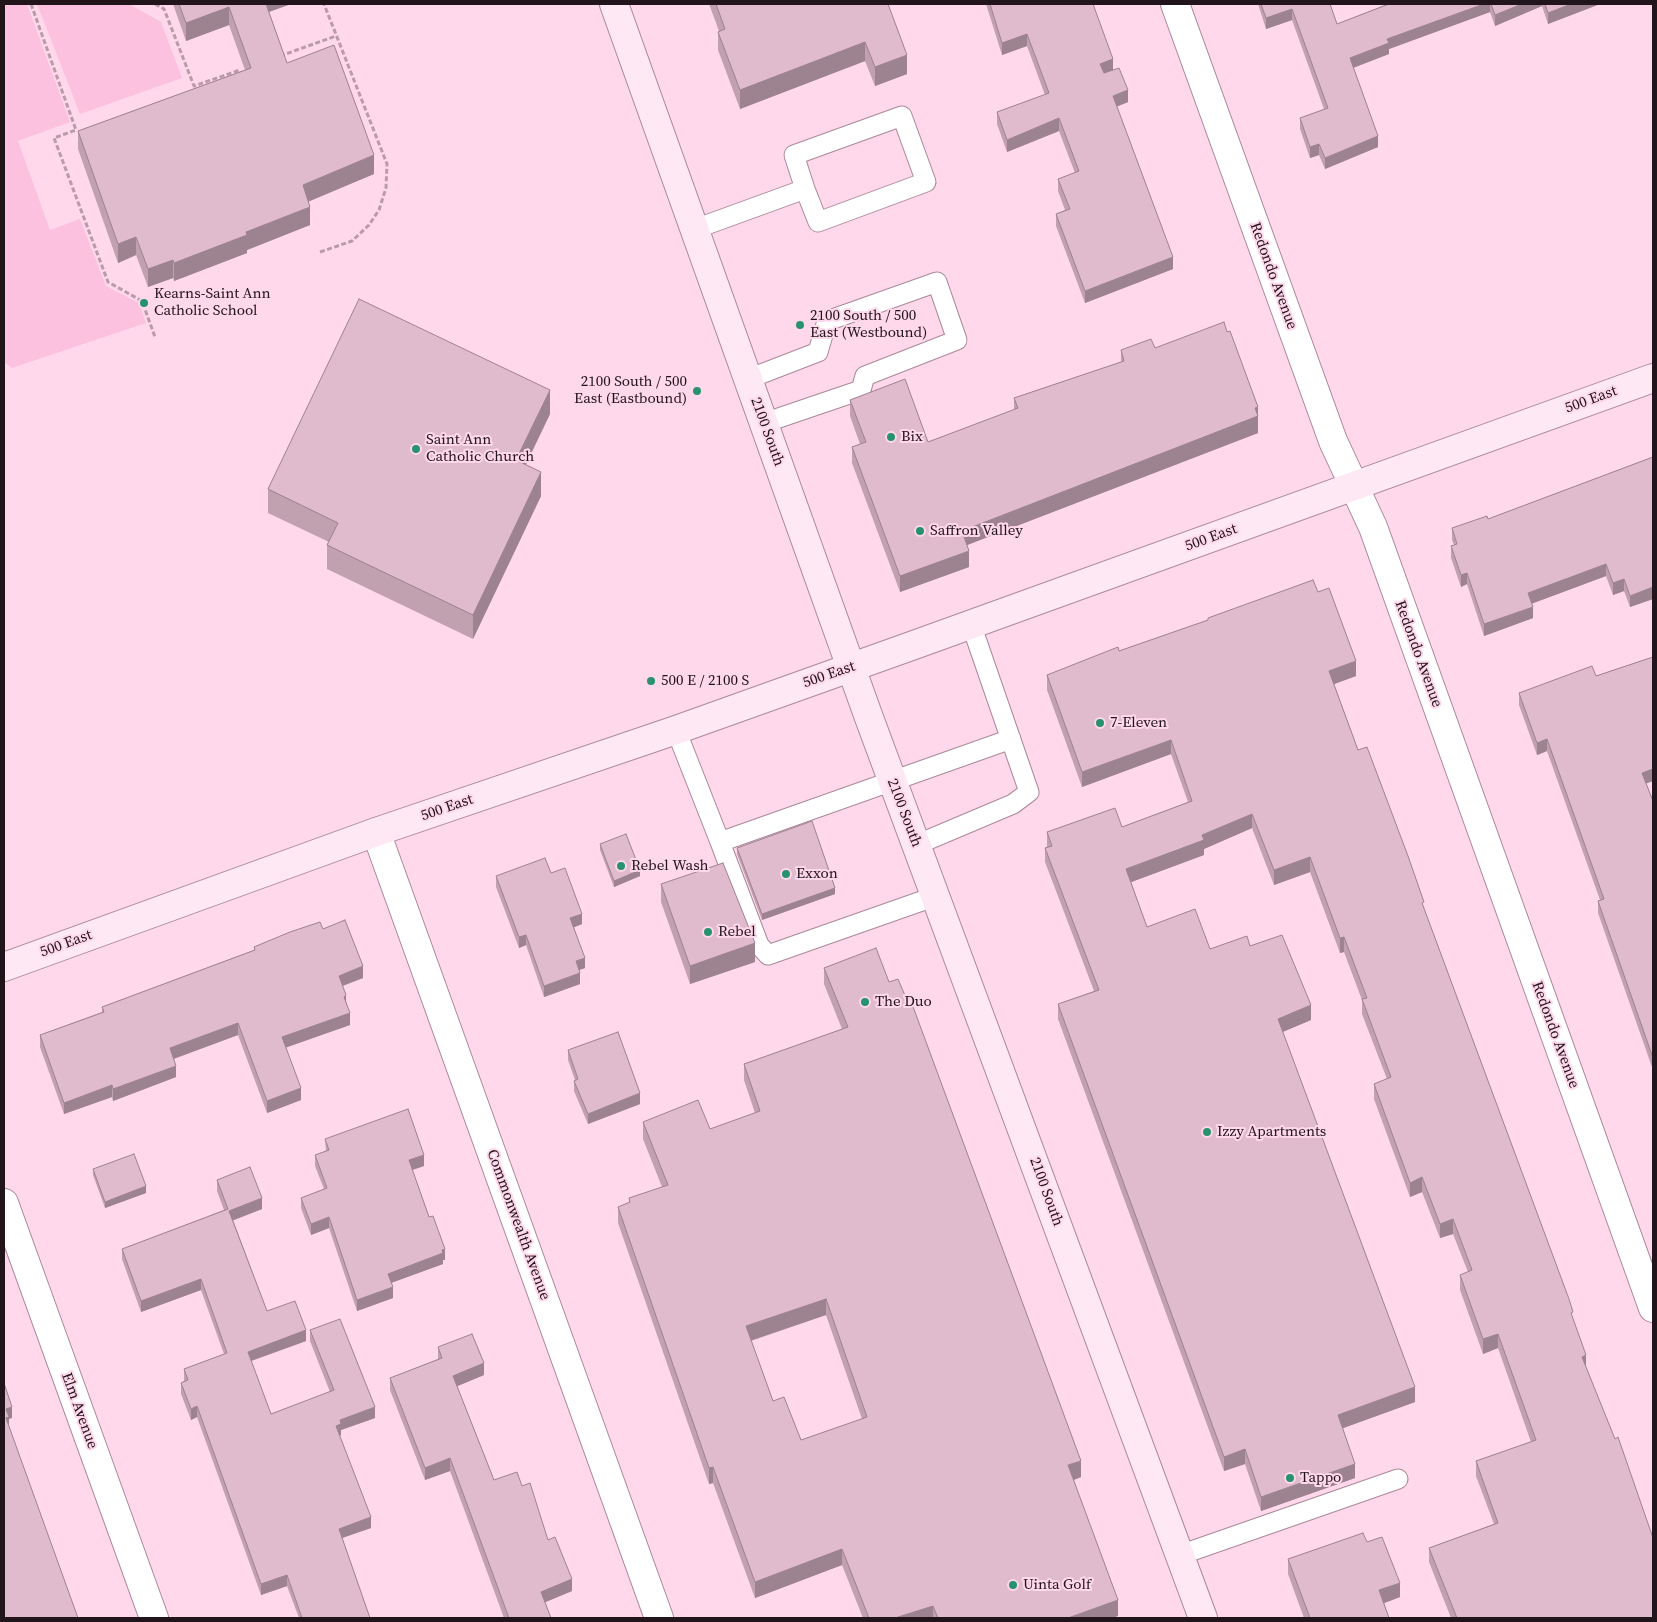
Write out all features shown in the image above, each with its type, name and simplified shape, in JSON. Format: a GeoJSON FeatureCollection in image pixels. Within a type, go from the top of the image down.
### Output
{"type":"FeatureCollection","features":[{"type":"Feature","properties":{"kind":"street","name":"2100 South"},"geometry":{"type":"LineString","coordinates":[[614,4],[892,781],[1203,1618]]}},
{"type":"Feature","properties":{"kind":"street","name":"Redondo Avenue"},"geometry":{"type":"LineString","coordinates":[[1174,4],[1333,441],[1355,486],[1380,545],[1653,1308]]}},
{"type":"Feature","properties":{"kind":"street","name":"500 East"},"geometry":{"type":"LineString","coordinates":[[4,967],[376,832],[852,668],[1653,378]]}},
{"type":"Feature","properties":{"kind":"street","name":"Commonwealth Avenue"},"geometry":{"type":"LineString","coordinates":[[376,832],[659,1618]]}},
{"type":"Feature","properties":{"kind":"street","name":"Elm Avenue"},"geometry":{"type":"LineString","coordinates":[[4,1203],[154,1618]]}},
{"type":"Feature","properties":{"kind":"lane"},"geometry":{"type":"LineString","coordinates":[[902,116],[926,182],[818,222],[805,189],[794,155],[902,116]]}},
{"type":"Feature","properties":{"kind":"lane"},"geometry":{"type":"LineString","coordinates":[[695,229],[805,189]]}},
{"type":"Feature","properties":{"kind":"lane"},"geometry":{"type":"LineString","coordinates":[[748,379],[818,352],[827,322],[937,282],[957,340],[865,376],[861,390],[764,423]]}},
{"type":"Feature","properties":{"kind":"lane"},"geometry":{"type":"LineString","coordinates":[[916,845],[1013,804],[1029,792],[972,624]]}},
{"type":"Feature","properties":{"kind":"lane"},"geometry":{"type":"LineString","coordinates":[[676,730],[759,945],[768,955],[936,896]]}},
{"type":"Feature","properties":{"kind":"lane"},"geometry":{"type":"LineString","coordinates":[[720,842],[1011,739]]}},
{"type":"Feature","properties":{"kind":"lane"},"geometry":{"type":"LineString","coordinates":[[1180,1554],[1398,1479]]}},
{"type":"Feature","properties":{"kind":"path"},"geometry":{"type":"LineString","coordinates":[[31,4],[76,130],[54,138],[108,282],[142,301],[154,337]]}},
{"type":"Feature","properties":{"kind":"path"},"geometry":{"type":"LineString","coordinates":[[155,4],[164,9],[194,86],[240,70]]}},
{"type":"Feature","properties":{"kind":"path"},"geometry":{"type":"LineString","coordinates":[[320,252],[352,241],[369,225],[379,210],[386,188],[387,164],[324,4]]}},
{"type":"Feature","properties":{"kind":"path"},"geometry":{"type":"LineString","coordinates":[[275,58],[336,36]]}},
{"type":"Feature","properties":{"kind":"shaded area"},"geometry":{"type":"Polygon","coordinates":[[[4,4],[27,4],[70,122],[18,141],[50,230],[80,219],[106,286],[139,303],[146,323],[12,368],[4,362],[4,4]]]}},
{"type":"Feature","properties":{"kind":"shaded area"},"geometry":{"type":"Polygon","coordinates":[[[37,4],[129,4],[161,22],[182,78],[80,114],[37,4]]]}},
{"type":"Feature","properties":{"kind":"building"},"geometry":{"type":"Polygon","coordinates":[[[179,4],[266,4],[287,63],[334,45],[374,155],[303,185],[310,207],[246,232],[247,235],[174,263],[173,260],[148,269],[136,237],[118,244],[78,131],[251,68],[229,7],[186,23],[179,4]]]}},
{"type":"Feature","properties":{"kind":"building"},"geometry":{"type":"Polygon","coordinates":[[[716,4],[888,4],[907,55],[875,67],[865,42],[740,90],[718,32],[725,29],[716,4]]]}},
{"type":"Feature","properties":{"kind":"building"},"geometry":{"type":"Polygon","coordinates":[[[990,4],[1093,4],[1113,59],[1100,64],[1104,73],[1119,68],[1128,90],[1113,96],[1173,257],[1085,291],[1056,214],[1070,209],[1058,179],[1079,171],[1059,118],[1007,140],[997,112],[1049,93],[1027,34],[1002,43],[990,4]]]}},
{"type":"Feature","properties":{"kind":"building"},"geometry":{"type":"Polygon","coordinates":[[[1261,4],[1330,4],[1337,24],[1389,4],[1484,4],[1387,39],[1389,43],[1350,58],[1378,136],[1325,158],[1319,144],[1310,147],[1300,118],[1328,108],[1292,9],[1266,18],[1261,4]]]}},
{"type":"Feature","properties":{"kind":"building"},"geometry":{"type":"Polygon","coordinates":[[[1491,4],[1522,4],[1495,15],[1491,4]]]}},
{"type":"Feature","properties":{"kind":"building"},"geometry":{"type":"Polygon","coordinates":[[[1545,4],[1571,4],[1548,13],[1545,4]]]}},
{"type":"Feature","properties":{"kind":"building","name":"Saint Ann Catholic Church"},"geometry":{"type":"Polygon","coordinates":[[[359,299],[550,390],[516,460],[541,472],[473,615],[327,545],[338,523],[268,489],[359,299]]]}},
{"type":"Feature","properties":{"kind":"building"},"geometry":{"type":"Polygon","coordinates":[[[1224,322],[1227,332],[1230,331],[1258,407],[1255,408],[1258,416],[962,531],[969,551],[900,576],[852,447],[866,442],[850,400],[905,379],[928,442],[1018,408],[1014,398],[1124,361],[1121,350],[1151,339],[1155,348],[1224,322]]]}},
{"type":"Feature","properties":{"kind":"building"},"geometry":{"type":"Polygon","coordinates":[[[1653,457],[1653,587],[1630,596],[1624,579],[1613,583],[1606,564],[1528,593],[1533,607],[1484,624],[1467,573],[1461,575],[1451,546],[1457,544],[1452,528],[1487,516],[1488,519],[1653,457]]]}},
{"type":"Feature","properties":{"kind":"building"},"geometry":{"type":"Polygon","coordinates":[[[1313,580],[1318,592],[1329,588],[1356,661],[1329,671],[1358,750],[1367,747],[1408,856],[1424,902],[1422,903],[1569,1299],[1573,1312],[1571,1313],[1586,1355],[1582,1357],[1615,1439],[1618,1437],[1653,1538],[1653,1618],[1457,1618],[1429,1548],[1498,1523],[1476,1461],[1536,1440],[1498,1334],[1483,1339],[1460,1275],[1472,1270],[1453,1219],[1440,1224],[1422,1177],[1410,1183],[1374,1084],[1391,1077],[1362,999],[1367,998],[1344,937],[1340,938],[1310,857],[1274,870],[1252,814],[1202,835],[1204,840],[1126,869],[1147,927],[1195,909],[1210,949],[1247,936],[1250,946],[1282,935],[1311,1005],[1278,1019],[1415,1387],[1338,1415],[1355,1464],[1261,1497],[1245,1449],[1224,1457],[1058,1004],[1099,990],[1045,848],[1052,846],[1047,832],[1115,808],[1122,827],[1192,801],[1171,740],[1082,772],[1047,675],[1118,647],[1119,651],[1313,580]]]}},
{"type":"Feature","properties":{"kind":"building"},"geometry":{"type":"Polygon","coordinates":[[[1653,657],[1653,769],[1642,773],[1653,801],[1653,1058],[1598,901],[1604,899],[1547,739],[1537,743],[1519,693],[1592,666],[1596,676],[1653,657]]]}},
{"type":"Feature","properties":{"kind":"building","name":"Exxon"},"geometry":{"type":"Polygon","coordinates":[[[812,821],[835,888],[762,914],[737,848],[812,821]]]}},
{"type":"Feature","properties":{"kind":"building","name":"Rebel Wash"},"geometry":{"type":"Polygon","coordinates":[[[626,834],[640,870],[614,881],[600,844],[626,834]]]}},
{"type":"Feature","properties":{"kind":"building"},"geometry":{"type":"Polygon","coordinates":[[[545,858],[551,873],[565,868],[582,914],[570,918],[585,958],[576,961],[580,973],[544,986],[526,935],[519,937],[496,876],[545,858]]]}},
{"type":"Feature","properties":{"kind":"building","name":"Rebel"},"geometry":{"type":"Polygon","coordinates":[[[723,863],[755,943],[690,966],[661,884],[723,863]]]}},
{"type":"Feature","properties":{"kind":"building"},"geometry":{"type":"Polygon","coordinates":[[[345,920],[363,966],[339,976],[350,1013],[282,1037],[301,1088],[267,1101],[238,1023],[170,1048],[176,1066],[113,1089],[112,1085],[64,1103],[40,1035],[104,1012],[102,1007],[255,950],[254,947],[290,932],[320,922],[323,929],[345,920]]]}},
{"type":"Feature","properties":{"kind":"building"},"geometry":{"type":"Polygon","coordinates":[[[876,948],[889,982],[898,979],[909,1005],[912,1004],[1081,1461],[1068,1465],[1118,1600],[1068,1618],[938,1618],[933,1606],[895,1618],[869,1618],[842,1549],[755,1582],[713,1467],[709,1468],[618,1207],[630,1202],[629,1198],[668,1185],[643,1122],[698,1100],[710,1129],[760,1111],[744,1064],[848,1027],[824,968],[876,948]],[[826,1299],[746,1326],[773,1401],[784,1397],[801,1440],[867,1417],[826,1299]]]}},
{"type":"Feature","properties":{"kind":"building"},"geometry":{"type":"Polygon","coordinates":[[[618,1032],[640,1093],[588,1114],[574,1081],[578,1079],[568,1050],[618,1032]]]}},
{"type":"Feature","properties":{"kind":"building"},"geometry":{"type":"Polygon","coordinates":[[[408,1109],[424,1155],[409,1160],[429,1217],[433,1216],[445,1249],[442,1250],[443,1253],[388,1274],[393,1287],[357,1300],[329,1217],[311,1224],[301,1198],[327,1188],[315,1155],[329,1150],[325,1139],[408,1109]]]}},
{"type":"Feature","properties":{"kind":"building"},"geometry":{"type":"Polygon","coordinates":[[[134,1154],[146,1186],[105,1202],[93,1169],[134,1154]]]}},
{"type":"Feature","properties":{"kind":"building"},"geometry":{"type":"Polygon","coordinates":[[[250,1167],[262,1198],[229,1211],[267,1311],[295,1301],[306,1330],[248,1352],[271,1414],[334,1390],[310,1330],[340,1319],[375,1407],[340,1420],[341,1424],[336,1426],[371,1517],[339,1529],[370,1618],[302,1618],[287,1575],[261,1584],[197,1406],[191,1409],[181,1383],[188,1380],[184,1369],[227,1353],[201,1279],[141,1301],[122,1249],[228,1209],[217,1180],[250,1167]]]}},
{"type":"Feature","properties":{"kind":"building"},"geometry":{"type":"Polygon","coordinates":[[[472,1334],[484,1363],[453,1376],[494,1480],[517,1472],[522,1486],[530,1483],[548,1540],[555,1537],[572,1579],[541,1592],[551,1618],[509,1618],[450,1458],[425,1468],[390,1378],[442,1358],[438,1347],[472,1334]]]}},
{"type":"Feature","properties":{"kind":"building"},"geometry":{"type":"Polygon","coordinates":[[[4,1383],[12,1407],[6,1409],[9,1417],[6,1418],[78,1618],[4,1618],[4,1383]]]}},
{"type":"Feature","properties":{"kind":"building"},"geometry":{"type":"Polygon","coordinates":[[[1363,1533],[1367,1542],[1382,1537],[1400,1583],[1379,1590],[1389,1618],[1310,1618],[1288,1559],[1363,1533]]]}},
{"type":"Feature","properties":{"kind":"place","name":"Kearns-Saint Ann Catholic School"},"geometry":{"type":"Point","coordinates":[144,303]}},
{"type":"Feature","properties":{"kind":"place","name":"2100 South / 500 East (Westbound)"},"geometry":{"type":"Point","coordinates":[800,325]}},
{"type":"Feature","properties":{"kind":"place","name":"2100 South / 500 East (Eastbound)"},"geometry":{"type":"Point","coordinates":[697,391]}},
{"type":"Feature","properties":{"kind":"place","name":"Bix"},"geometry":{"type":"Point","coordinates":[891,437]}},
{"type":"Feature","properties":{"kind":"place","name":"Saint Ann Catholic Church"},"geometry":{"type":"Point","coordinates":[416,449]}},
{"type":"Feature","properties":{"kind":"place","name":"Saffron Valley"},"geometry":{"type":"Point","coordinates":[920,531]}},
{"type":"Feature","properties":{"kind":"place","name":"500 E / 2100 S"},"geometry":{"type":"Point","coordinates":[651,681]}},
{"type":"Feature","properties":{"kind":"place","name":"7-Eleven"},"geometry":{"type":"Point","coordinates":[1100,723]}},
{"type":"Feature","properties":{"kind":"place","name":"Rebel Wash"},"geometry":{"type":"Point","coordinates":[621,866]}},
{"type":"Feature","properties":{"kind":"place","name":"Exxon"},"geometry":{"type":"Point","coordinates":[786,874]}},
{"type":"Feature","properties":{"kind":"place","name":"Rebel"},"geometry":{"type":"Point","coordinates":[708,932]}},
{"type":"Feature","properties":{"kind":"place","name":"The Duo"},"geometry":{"type":"Point","coordinates":[865,1002]}},
{"type":"Feature","properties":{"kind":"place","name":"Izzy Apartments"},"geometry":{"type":"Point","coordinates":[1207,1132]}},
{"type":"Feature","properties":{"kind":"place","name":"Tappo"},"geometry":{"type":"Point","coordinates":[1290,1478]}},
{"type":"Feature","properties":{"kind":"place","name":"Uinta Golf"},"geometry":{"type":"Point","coordinates":[1013,1585]}}]}
